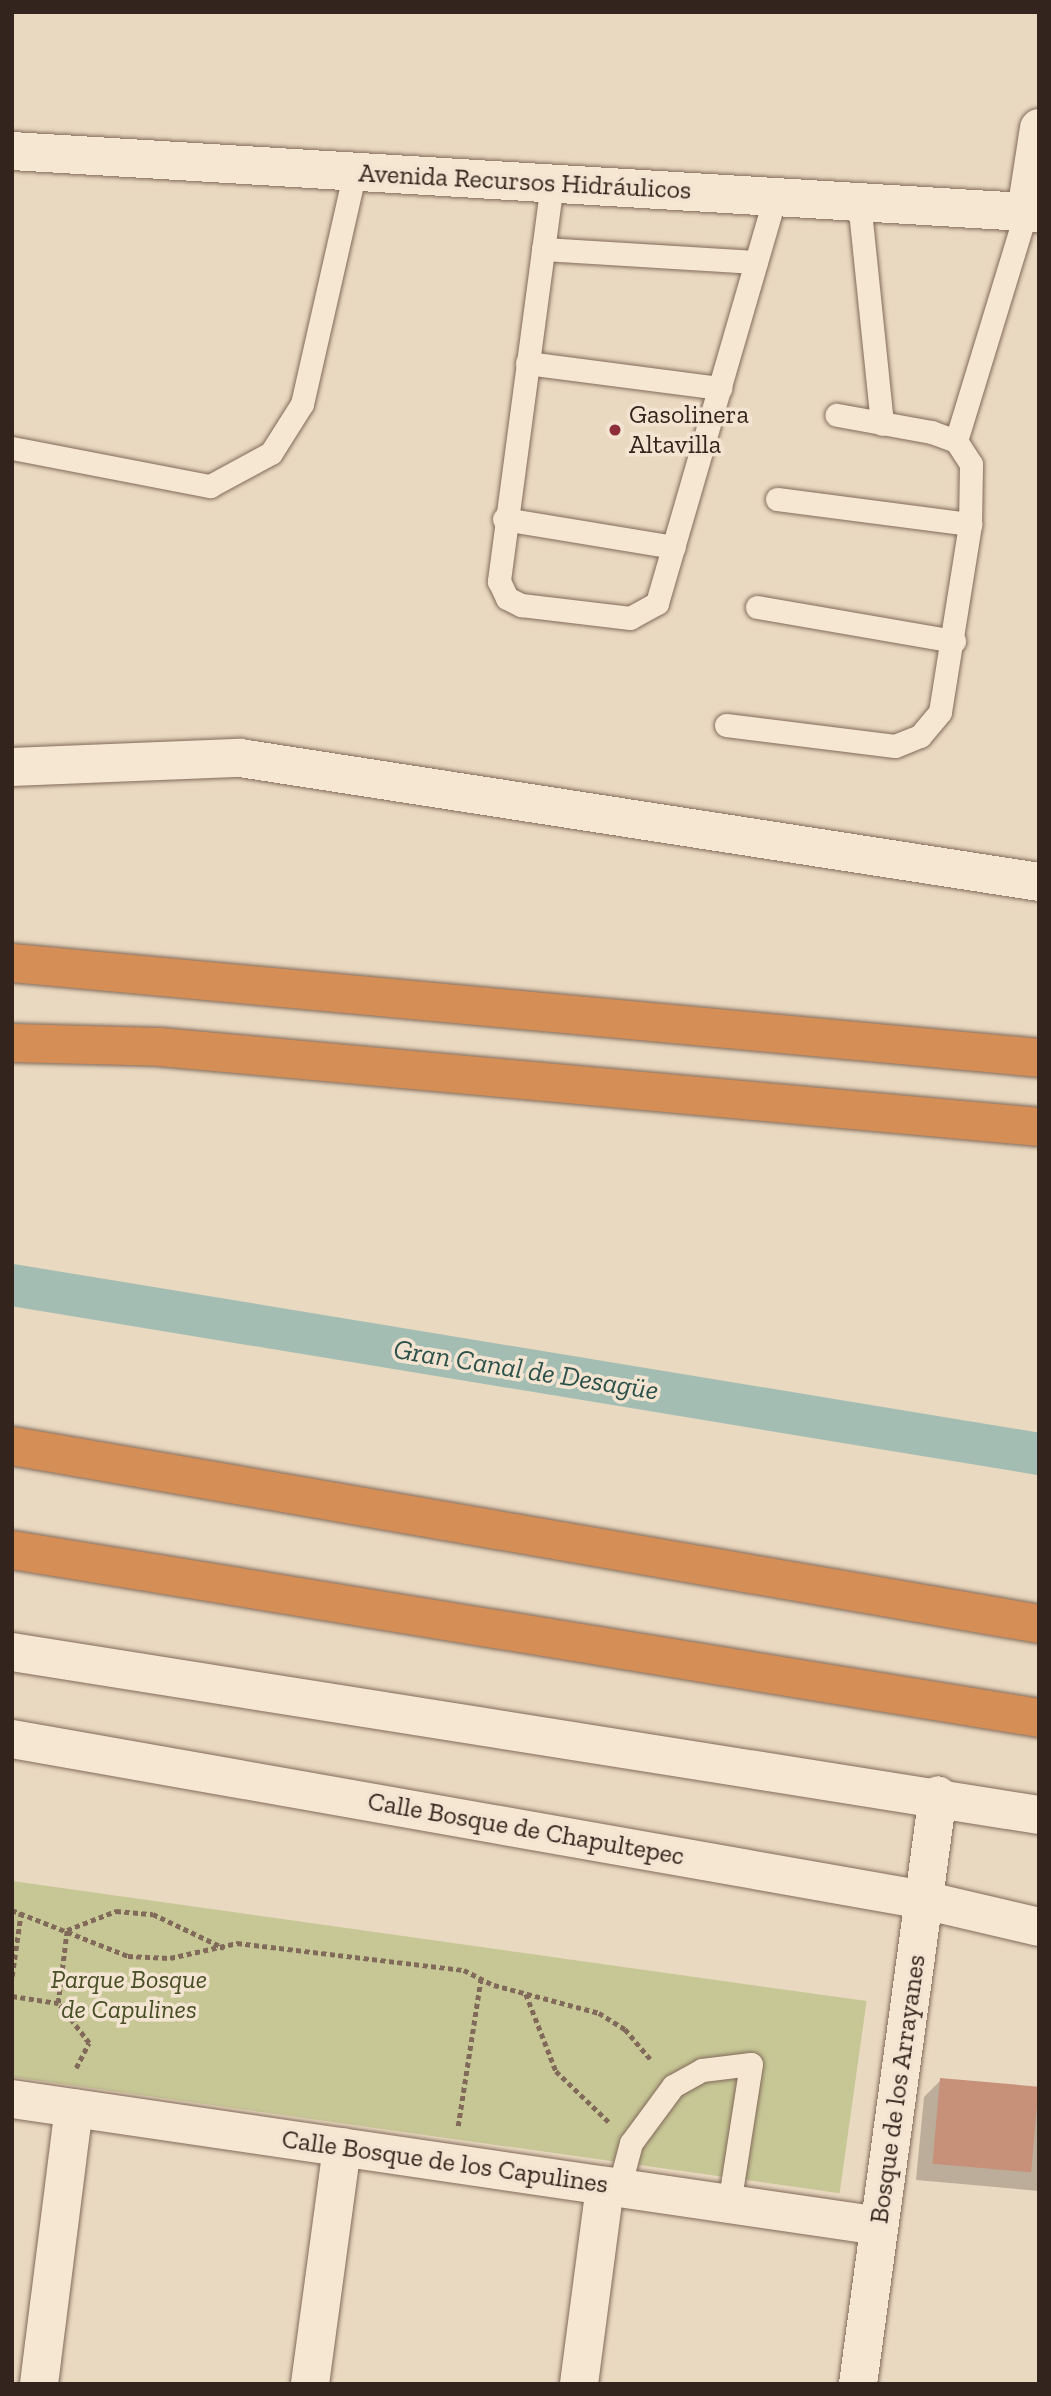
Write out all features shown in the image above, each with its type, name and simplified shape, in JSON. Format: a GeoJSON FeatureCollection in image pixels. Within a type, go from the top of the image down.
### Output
{"type":"FeatureCollection","features":[{"type":"Feature","properties":{"kind":"highway"},"geometry":{"type":"LineString","coordinates":[[12,963],[1039,1058]]}},
{"type":"Feature","properties":{"kind":"highway"},"geometry":{"type":"LineString","coordinates":[[12,1043],[160,1047],[1039,1127]]}},
{"type":"Feature","properties":{"kind":"highway"},"geometry":{"type":"LineString","coordinates":[[12,1446],[1039,1624]]}},
{"type":"Feature","properties":{"kind":"highway"},"geometry":{"type":"LineString","coordinates":[[12,1549],[1039,1718]]}},
{"type":"Feature","properties":{"kind":"street"},"geometry":{"type":"LineString","coordinates":[[1032,212],[1039,128]]}},
{"type":"Feature","properties":{"kind":"street","name":"Avenida Recursos Hidráulicos"},"geometry":{"type":"LineString","coordinates":[[12,151],[1032,212]]}},
{"type":"Feature","properties":{"kind":"street"},"geometry":{"type":"LineString","coordinates":[[12,767],[240,758],[1039,883]]}},
{"type":"Feature","properties":{"kind":"street"},"geometry":{"type":"LineString","coordinates":[[12,1653],[938,1795],[1039,1815]]}},
{"type":"Feature","properties":{"kind":"street","name":"Calle Bosque de Chapultepec"},"geometry":{"type":"LineString","coordinates":[[12,1739],[924,1900],[1039,1927]]}},
{"type":"Feature","properties":{"kind":"street","name":"Bosque de los Arrayanes"},"geometry":{"type":"LineString","coordinates":[[858,2384],[938,1795]]}},
{"type":"Feature","properties":{"kind":"street","name":"Calle Bosque de los Capulines"},"geometry":{"type":"LineString","coordinates":[[12,2099],[879,2226]]}},
{"type":"Feature","properties":{"kind":"street"},"geometry":{"type":"LineString","coordinates":[[39,2384],[65,2106]]}},
{"type":"Feature","properties":{"kind":"street"},"geometry":{"type":"LineString","coordinates":[[310,2384],[342,2147]]}},
{"type":"Feature","properties":{"kind":"street"},"geometry":{"type":"LineString","coordinates":[[579,2384],[612,2187]]}},
{"type":"Feature","properties":{"kind":"lane"},"geometry":{"type":"LineString","coordinates":[[12,448],[210,486],[271,453],[302,404],[355,171]]}},
{"type":"Feature","properties":{"kind":"lane"},"geometry":{"type":"LineString","coordinates":[[552,183],[505,519],[499,581],[507,598],[521,604],[629,618],[645,614],[657,603],[775,197]]}},
{"type":"Feature","properties":{"kind":"lane"},"geometry":{"type":"LineString","coordinates":[[859,201],[882,424]]}},
{"type":"Feature","properties":{"kind":"lane"},"geometry":{"type":"LineString","coordinates":[[957,441],[1032,212]]}},
{"type":"Feature","properties":{"kind":"lane"},"geometry":{"type":"LineString","coordinates":[[543,250],[756,262]]}},
{"type":"Feature","properties":{"kind":"lane"},"geometry":{"type":"LineString","coordinates":[[527,363],[720,388]]}},
{"type":"Feature","properties":{"kind":"lane"},"geometry":{"type":"LineString","coordinates":[[726,724],[895,746],[920,736],[940,712],[954,641],[970,524],[971,464],[957,441],[837,415]]}},
{"type":"Feature","properties":{"kind":"lane"},"geometry":{"type":"LineString","coordinates":[[777,499],[970,524]]}},
{"type":"Feature","properties":{"kind":"lane"},"geometry":{"type":"LineString","coordinates":[[505,519],[674,547]]}},
{"type":"Feature","properties":{"kind":"lane"},"geometry":{"type":"LineString","coordinates":[[757,607],[954,641]]}},
{"type":"Feature","properties":{"kind":"lane"},"geometry":{"type":"LineString","coordinates":[[612,2187],[631,2143],[673,2086],[702,2070],[751,2064],[729,2204]]}},
{"type":"Feature","properties":{"kind":"path"},"geometry":{"type":"LineString","coordinates":[[12,1910],[128,1956],[170,1958],[237,1943],[410,1964],[481,1978],[599,2013],[625,2029],[673,2086]]}},
{"type":"Feature","properties":{"kind":"path"},"geometry":{"type":"LineString","coordinates":[[67,1930],[116,1911],[153,1914],[224,1948]]}},
{"type":"Feature","properties":{"kind":"path"},"geometry":{"type":"LineString","coordinates":[[12,1976],[21,1913]]}},
{"type":"Feature","properties":{"kind":"path"},"geometry":{"type":"LineString","coordinates":[[58,2003],[67,1930]]}},
{"type":"Feature","properties":{"kind":"path"},"geometry":{"type":"LineString","coordinates":[[453,2163],[481,1978]]}},
{"type":"Feature","properties":{"kind":"path"},"geometry":{"type":"LineString","coordinates":[[526,1993],[556,2071],[631,2143]]}},
{"type":"Feature","properties":{"kind":"path"},"geometry":{"type":"LineString","coordinates":[[12,1996],[58,2003],[89,2043],[65,2106]]}},
{"type":"Feature","properties":{"kind":"green space","name":"Parque Bosque de Capulines"},"geometry":{"type":"Polygon","coordinates":[[[12,1881],[867,2001],[840,2193],[12,2077],[12,1881]]]}},
{"type":"Feature","properties":{"kind":"building"},"geometry":{"type":"Polygon","coordinates":[[[940,2078],[1039,2087],[1031,2172],[933,2164],[940,2078]]]}},
{"type":"Feature","properties":{"kind":"waterway","name":"Gran Canal de Desagüe"},"geometry":{"type":"LineString","coordinates":[[12,1285],[1039,1454]]}},
{"type":"Feature","properties":{"kind":"place","name":"Gasolinera Altavilla"},"geometry":{"type":"Point","coordinates":[615,430]}}]}
